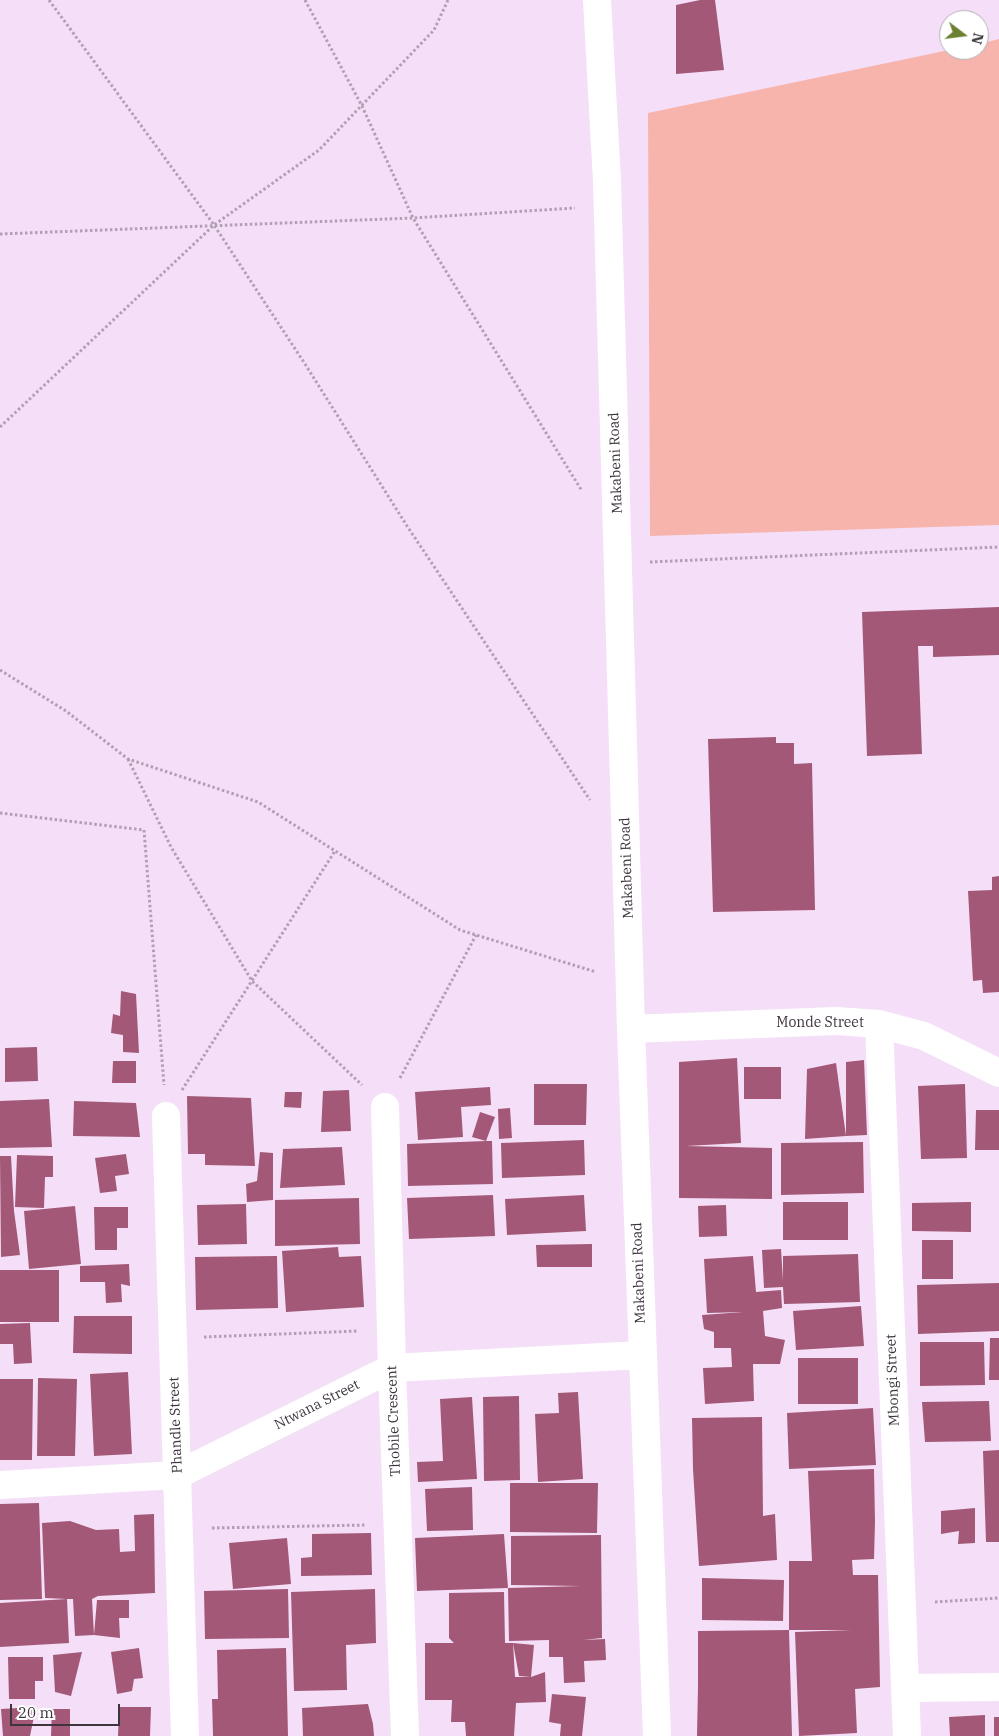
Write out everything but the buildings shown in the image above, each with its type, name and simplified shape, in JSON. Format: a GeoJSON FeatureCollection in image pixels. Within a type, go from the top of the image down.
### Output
{"type":"FeatureCollection","features":[{"type":"Feature","properties":{"kind":"street","name":"Makabeni Road"},"geometry":{"type":"LineString","coordinates":[[597,0],[608,206],[631,1029],[657,1736]]}},
{"type":"Feature","properties":{"kind":"street","name":"Monde Street"},"geometry":{"type":"LineString","coordinates":[[631,1029],[836,1021],[879,1024],[924,1036],[999,1074]]}},
{"type":"Feature","properties":{"kind":"street","name":"Mbongi Street"},"geometry":{"type":"LineString","coordinates":[[879,1024],[907,1736]]}},
{"type":"Feature","properties":{"kind":"street","name":"Thobile Crescent"},"geometry":{"type":"LineString","coordinates":[[385,1106],[405,1736]]}},
{"type":"Feature","properties":{"kind":"street","name":"Phandle Street"},"geometry":{"type":"LineString","coordinates":[[166,1116],[185,1735]]}},
{"type":"Feature","properties":{"kind":"street","name":"Ntwana Street"},"geometry":{"type":"LineString","coordinates":[[0,1485],[177,1475],[392,1368],[642,1355]]}},
{"type":"Feature","properties":{"kind":"street"},"geometry":{"type":"LineString","coordinates":[[906,1688],[999,1687]]}},
{"type":"Feature","properties":{"kind":"path"},"geometry":{"type":"LineString","coordinates":[[49,0],[214,225],[305,364],[407,526],[594,806]]}},
{"type":"Feature","properties":{"kind":"path"},"geometry":{"type":"LineString","coordinates":[[305,0],[362,106],[413,218],[583,493]]}},
{"type":"Feature","properties":{"kind":"path"},"geometry":{"type":"LineString","coordinates":[[0,426],[214,225],[319,150],[434,30],[448,0]]}},
{"type":"Feature","properties":{"kind":"path"},"geometry":{"type":"LineString","coordinates":[[0,234],[413,218],[608,206]]}},
{"type":"Feature","properties":{"kind":"path"},"geometry":{"type":"LineString","coordinates":[[618,564],[786,555],[999,547]]}},
{"type":"Feature","properties":{"kind":"path"},"geometry":{"type":"LineString","coordinates":[[0,670],[66,711],[128,759],[258,802],[460,930],[630,982]]}},
{"type":"Feature","properties":{"kind":"path"},"geometry":{"type":"LineString","coordinates":[[128,759],[171,847],[252,980],[385,1106],[476,935]]}},
{"type":"Feature","properties":{"kind":"path"},"geometry":{"type":"LineString","coordinates":[[0,813],[144,830],[166,1116]]}},
{"type":"Feature","properties":{"kind":"path"},"geometry":{"type":"LineString","coordinates":[[166,1116],[336,851]]}},
{"type":"Feature","properties":{"kind":"path"},"geometry":{"type":"LineString","coordinates":[[173,1338],[391,1330]]}},
{"type":"Feature","properties":{"kind":"path"},"geometry":{"type":"LineString","coordinates":[[179,1528],[398,1524]]}},
{"type":"Feature","properties":{"kind":"path"},"geometry":{"type":"LineString","coordinates":[[903,1604],[999,1598]]}},
{"type":"Feature","properties":{"kind":"shaded area"},"geometry":{"type":"Polygon","coordinates":[[[999,39],[999,525],[650,536],[648,113],[939,52],[939,60],[989,60],[989,42],[999,39]]]}}]}
